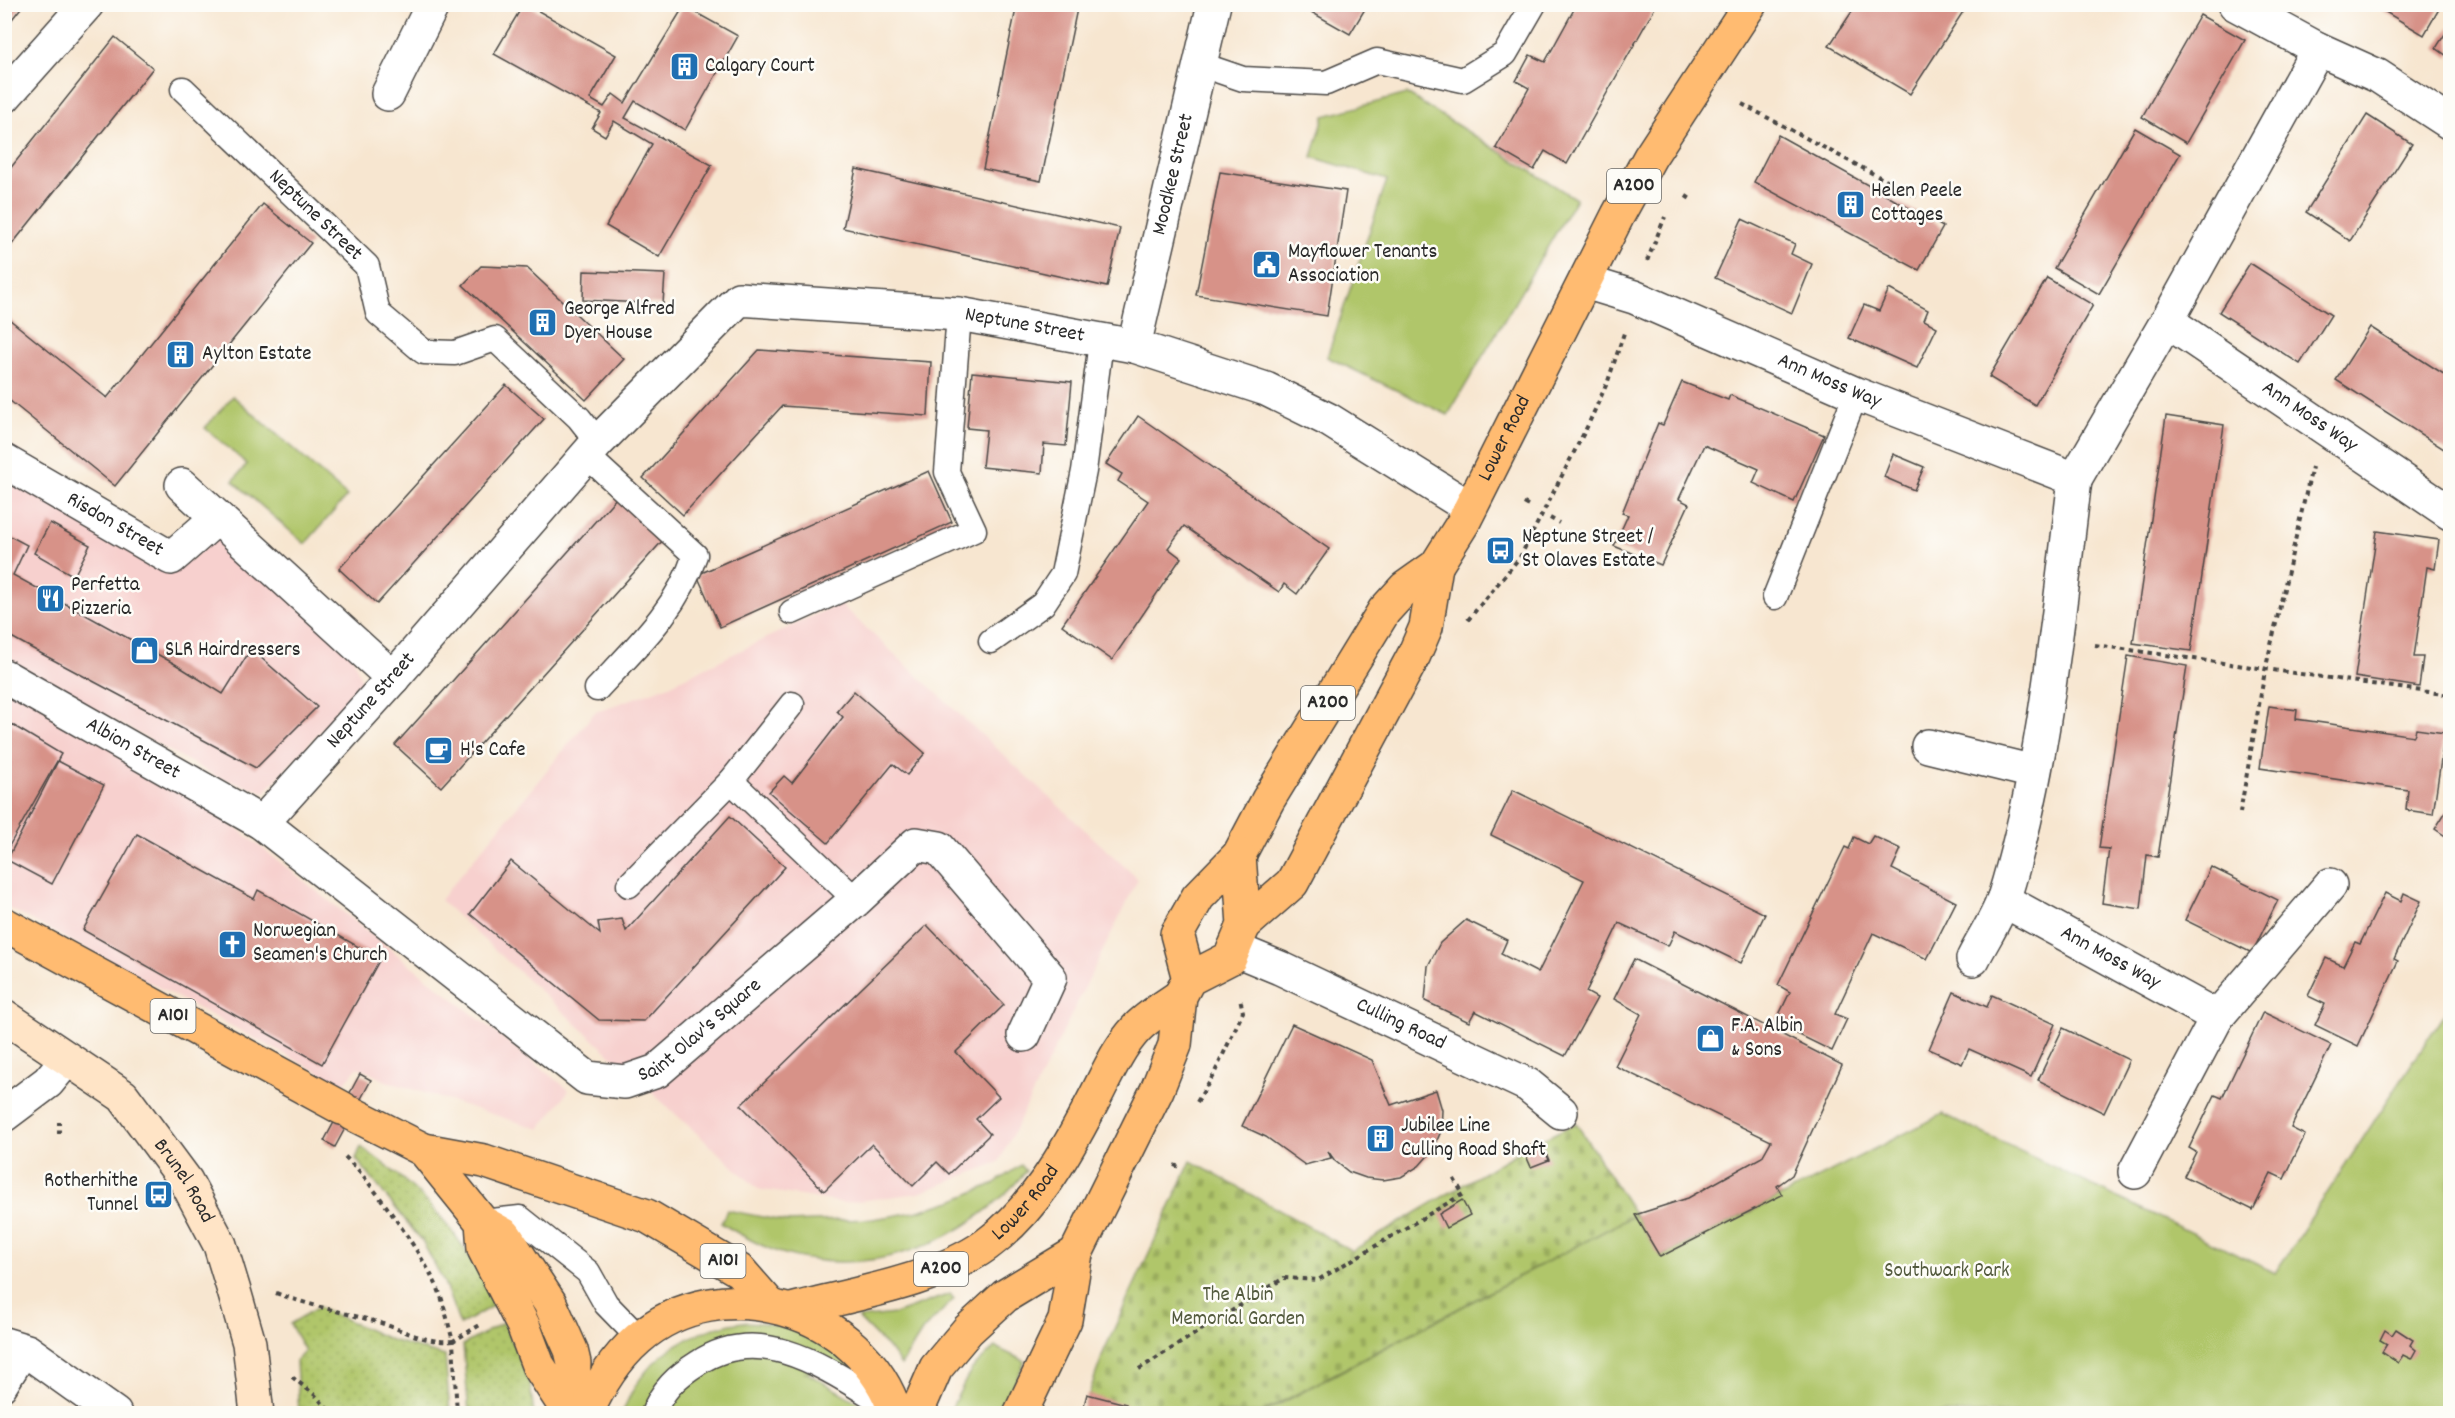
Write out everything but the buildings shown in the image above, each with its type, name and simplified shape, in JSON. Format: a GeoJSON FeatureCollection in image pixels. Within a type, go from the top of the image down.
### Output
{"type":"FeatureCollection","features":[{"type":"Feature","properties":{"kind":"main road","name":"Lower Road"},"geometry":{"type":"LineString","coordinates":[[781,1307],[932,1272],[962,1260],[987,1244],[1026,1207],[1055,1170],[1114,1058],[1138,1027],[1185,988],[1230,958],[1239,937],[1292,883],[1414,656],[1426,627],[1436,566],[1470,508],[1618,215],[1650,157],[1750,4]]}},
{"type":"Feature","properties":{"kind":"main road","name":"Lower Road"},"geometry":{"type":"LineString","coordinates":[[1020,1413],[1065,1320],[1076,1253],[1160,1083],[1175,1045],[1185,988],[1177,934],[1198,897],[1239,855],[1268,800],[1384,611],[1405,588],[1436,566]]}},
{"type":"Feature","properties":{"kind":"main road"},"geometry":{"type":"LineString","coordinates":[[1239,855],[1239,937]]}},
{"type":"Feature","properties":{"kind":"main road","name":"A101"},"geometry":{"type":"LineString","coordinates":[[4,924],[347,1111],[424,1150],[484,1161],[647,1216],[740,1271],[781,1307]]}},
{"type":"Feature","properties":{"kind":"main road","name":"Brunel Road"},"geometry":{"type":"LineString","coordinates":[[4,1016],[123,1096],[190,1190],[220,1245],[234,1291],[249,1343],[257,1413]]}},
{"type":"Feature","properties":{"kind":"main road","name":"A101"},"geometry":{"type":"LineString","coordinates":[[424,1150],[482,1222]]}},
{"type":"Feature","properties":{"kind":"main road"},"geometry":{"type":"LineString","coordinates":[[482,1222],[484,1249],[523,1325],[538,1365],[571,1413]]}},
{"type":"Feature","properties":{"kind":"main road"},"geometry":{"type":"LineString","coordinates":[[586,1413],[598,1386],[617,1360],[639,1338],[668,1319],[700,1307],[734,1302],[781,1307],[819,1322],[844,1338],[865,1359],[902,1412],[968,1330],[1005,1296],[1076,1253]]}},
{"type":"Feature","properties":{"kind":"street"},"geometry":{"type":"LineString","coordinates":[[4,97],[87,4]]}},
{"type":"Feature","properties":{"kind":"street"},"geometry":{"type":"LineString","coordinates":[[388,94],[433,4]]}},
{"type":"Feature","properties":{"kind":"street","name":"Moodkee Street"},"geometry":{"type":"LineString","coordinates":[[1134,346],[1202,65],[1214,4]]}},
{"type":"Feature","properties":{"kind":"street"},"geometry":{"type":"LineString","coordinates":[[2235,4],[2318,49],[2378,76],[2451,123]]}},
{"type":"Feature","properties":{"kind":"street"},"geometry":{"type":"LineString","coordinates":[[1973,959],[2003,900],[2034,772],[2055,640],[2075,479],[2167,321],[2318,49]]}},
{"type":"Feature","properties":{"kind":"street","name":"Ann Moss Way"},"geometry":{"type":"LineString","coordinates":[[1585,282],[1657,307],[1856,394],[2075,479]]}},
{"type":"Feature","properties":{"kind":"street","name":"Neptune Street"},"geometry":{"type":"LineString","coordinates":[[261,823],[393,678],[593,449],[739,299],[959,314],[1101,342],[1134,346],[1266,389],[1329,420],[1470,508]]}},
{"type":"Feature","properties":{"kind":"street","name":"Ann Moss Way"},"geometry":{"type":"LineString","coordinates":[[2167,321],[2451,513]]}},
{"type":"Feature","properties":{"kind":"street","name":"Risdon Street"},"geometry":{"type":"LineString","coordinates":[[4,461],[171,558],[217,518]]}},
{"type":"Feature","properties":{"kind":"street"},"geometry":{"type":"LineString","coordinates":[[182,485],[393,678]]}},
{"type":"Feature","properties":{"kind":"street","name":"Albion Street"},"geometry":{"type":"LineString","coordinates":[[4,676],[261,823]]}},
{"type":"Feature","properties":{"kind":"street"},"geometry":{"type":"LineString","coordinates":[[1928,746],[2034,772]]}},
{"type":"Feature","properties":{"kind":"street","name":"Saint Olav's Square"},"geometry":{"type":"LineString","coordinates":[[261,823],[587,1078],[625,1082],[657,1071],[856,900],[916,844],[939,848],[1050,978],[1024,1035]]}},
{"type":"Feature","properties":{"kind":"street"},"geometry":{"type":"LineString","coordinates":[[2135,1172],[2217,1017],[2330,885]]}},
{"type":"Feature","properties":{"kind":"street","name":"Ann Moss Way"},"geometry":{"type":"LineString","coordinates":[[2003,900],[2217,1017]]}},
{"type":"Feature","properties":{"kind":"street","name":"Culling Road"},"geometry":{"type":"LineString","coordinates":[[1239,937],[1280,968],[1528,1085],[1561,1112]]}},
{"type":"Feature","properties":{"kind":"street"},"geometry":{"type":"LineString","coordinates":[[4,1115],[48,1082],[68,1059]]}},
{"type":"Feature","properties":{"kind":"street"},"geometry":{"type":"LineString","coordinates":[[16,1348],[115,1413]]}},
{"type":"Feature","properties":{"kind":"lane"},"geometry":{"type":"LineString","coordinates":[[1202,65],[1243,79],[1326,83],[1377,61],[1463,80],[1505,54],[1534,4]]}},
{"type":"Feature","properties":{"kind":"lane","name":"Neptune Street"},"geometry":{"type":"LineString","coordinates":[[183,89],[367,266],[378,313],[403,335],[424,352],[455,352],[495,339],[579,418],[593,449]]}},
{"type":"Feature","properties":{"kind":"lane"},"geometry":{"type":"LineString","coordinates":[[792,612],[974,530],[947,472],[959,314]]}},
{"type":"Feature","properties":{"kind":"lane"},"geometry":{"type":"LineString","coordinates":[[991,641],[1043,604],[1063,574],[1084,471],[1101,342]]}},
{"type":"Feature","properties":{"kind":"lane"},"geometry":{"type":"LineString","coordinates":[[1775,597],[1856,394]]}},
{"type":"Feature","properties":{"kind":"lane"},"geometry":{"type":"LineString","coordinates":[[593,449],[695,555],[688,577],[657,623],[597,689]]}},
{"type":"Feature","properties":{"kind":"lane"},"geometry":{"type":"LineString","coordinates":[[630,885],[731,782],[792,704]]}},
{"type":"Feature","properties":{"kind":"lane"},"geometry":{"type":"LineString","coordinates":[[731,782],[856,900]]}},
{"type":"Feature","properties":{"kind":"lane"},"geometry":{"type":"LineString","coordinates":[[482,1222],[520,1218],[554,1243],[588,1272],[606,1304],[639,1338]]}},
{"type":"Feature","properties":{"kind":"lane"},"geometry":{"type":"LineString","coordinates":[[653,1413],[666,1388],[687,1370],[723,1350],[759,1345],[796,1355],[902,1412]]}},
{"type":"Feature","properties":{"kind":"lane"},"geometry":{"type":"LineString","coordinates":[[4,1388],[16,1348]]}},
{"type":"Feature","properties":{"kind":"path"},"geometry":{"type":"LineString","coordinates":[[1742,104],[1917,197]]}},
{"type":"Feature","properties":{"kind":"path"},"geometry":{"type":"LineString","coordinates":[[1686,196],[1692,200]]}},
{"type":"Feature","properties":{"kind":"path"},"geometry":{"type":"LineString","coordinates":[[1462,626],[1520,557],[1603,392],[1626,326]]}},
{"type":"Feature","properties":{"kind":"path"},"geometry":{"type":"LineString","coordinates":[[2240,813],[2265,670],[2322,426]]}},
{"type":"Feature","properties":{"kind":"path"},"geometry":{"type":"LineString","coordinates":[[1524,503],[1529,506]]}},
{"type":"Feature","properties":{"kind":"path"},"geometry":{"type":"LineString","coordinates":[[1550,518],[1559,523]]}},
{"type":"Feature","properties":{"kind":"path"},"geometry":{"type":"LineString","coordinates":[[2055,640],[2451,695]]}},
{"type":"Feature","properties":{"kind":"path"},"geometry":{"type":"LineString","coordinates":[[1192,1109],[1214,1074],[1243,1012]]}},
{"type":"Feature","properties":{"kind":"path"},"geometry":{"type":"LineString","coordinates":[[338,1151],[359,1172],[413,1246],[438,1290],[453,1341],[458,1413]]}},
{"type":"Feature","properties":{"kind":"path"},"geometry":{"type":"LineString","coordinates":[[1173,1164],[1179,1167]]}},
{"type":"Feature","properties":{"kind":"path"},"geometry":{"type":"LineString","coordinates":[[1139,1369],[1284,1278],[1317,1280],[1463,1194],[1454,1179]]}},
{"type":"Feature","properties":{"kind":"path"},"geometry":{"type":"LineString","coordinates":[[275,1293],[308,1305],[376,1321],[439,1342],[453,1341]]}},
{"type":"Feature","properties":{"kind":"shaded area"},"geometry":{"type":"Polygon","coordinates":[[[4,441],[190,560],[219,535],[351,652],[363,684],[265,792],[219,778],[5,660],[4,441]]]}},
{"type":"Feature","properties":{"kind":"shaded area"},"geometry":{"type":"Polygon","coordinates":[[[839,603],[1138,879],[999,1162],[919,1193],[844,1203],[758,1189],[440,900],[595,712],[665,687],[839,603]]]}},
{"type":"Feature","properties":{"kind":"shaded area"},"geometry":{"type":"Polygon","coordinates":[[[5,681],[139,751],[569,1090],[540,1129],[386,1081],[358,1067],[343,1085],[5,906],[5,681]]]}},
{"type":"Feature","properties":{"kind":"green space"},"geometry":{"type":"Polygon","coordinates":[[[1407,94],[1576,199],[1448,415],[1327,357],[1387,180],[1312,157],[1324,116],[1407,94]]]}},
{"type":"Feature","properties":{"kind":"green space"},"geometry":{"type":"Polygon","coordinates":[[[233,396],[347,496],[305,544],[233,481],[247,464],[205,428],[233,396]]]}},
{"type":"Feature","properties":{"kind":"green space","name":"Southwark Park"},"geometry":{"type":"Polygon","coordinates":[[[2450,1005],[2450,1413],[1261,1414],[1635,1215],[1661,1257],[1943,1114],[2275,1273],[2450,1005]]]}},
{"type":"Feature","properties":{"kind":"green space","name":"The Albin Memorial Garden"},"geometry":{"type":"Polygon","coordinates":[[[1576,1123],[1635,1215],[1261,1413],[1082,1414],[1104,1351],[1191,1161],[1352,1251],[1523,1149],[1576,1123]]]}},
{"type":"Feature","properties":{"kind":"green space"},"geometry":{"type":"Polygon","coordinates":[[[361,1147],[405,1181],[440,1216],[469,1255],[496,1304],[460,1325],[444,1282],[422,1241],[356,1159],[361,1147]]]}},
{"type":"Feature","properties":{"kind":"green space"},"geometry":{"type":"Polygon","coordinates":[[[1021,1165],[1026,1171],[976,1218],[946,1236],[915,1249],[882,1258],[847,1262],[813,1260],[778,1252],[721,1223],[727,1210],[787,1222],[873,1219],[915,1212],[952,1201],[993,1184],[1021,1165]]]}},
{"type":"Feature","properties":{"kind":"green space"},"geometry":{"type":"Polygon","coordinates":[[[950,1294],[954,1299],[923,1330],[901,1365],[891,1351],[858,1318],[895,1314],[950,1294]]]}},
{"type":"Feature","properties":{"kind":"green space"},"geometry":{"type":"Polygon","coordinates":[[[318,1307],[391,1340],[445,1356],[450,1413],[299,1413],[296,1361],[305,1351],[290,1324],[318,1307]]]}},
{"type":"Feature","properties":{"kind":"green space"},"geometry":{"type":"Polygon","coordinates":[[[504,1322],[530,1384],[534,1413],[469,1413],[463,1345],[504,1322]]]}},
{"type":"Feature","properties":{"kind":"green space"},"geometry":{"type":"Polygon","coordinates":[[[743,1322],[789,1328],[826,1345],[851,1365],[848,1370],[805,1372],[866,1407],[872,1413],[622,1414],[641,1377],[669,1350],[703,1332],[743,1322]]]}},
{"type":"Feature","properties":{"kind":"green space"},"geometry":{"type":"Polygon","coordinates":[[[995,1347],[1025,1361],[1001,1413],[949,1413],[971,1370],[995,1347]]]}},
{"type":"Feature","properties":{"kind":"place","name":"Calgary Court"},"geometry":{"type":"Point","coordinates":[684,67]}},
{"type":"Feature","properties":{"kind":"place","name":"Helen Peele Cottages"},"geometry":{"type":"Point","coordinates":[1850,204]}},
{"type":"Feature","properties":{"kind":"place","name":"Mayflower Tenants Association"},"geometry":{"type":"Point","coordinates":[1267,265]}},
{"type":"Feature","properties":{"kind":"place","name":"George Alfred Dyer House"},"geometry":{"type":"Point","coordinates":[543,322]}},
{"type":"Feature","properties":{"kind":"place","name":"Aylton Estate"},"geometry":{"type":"Point","coordinates":[181,355]}},
{"type":"Feature","properties":{"kind":"place","name":"Neptune Street / St Olaves Estate"},"geometry":{"type":"Point","coordinates":[1501,550]}},
{"type":"Feature","properties":{"kind":"place","name":"Perfetta Pizzeria"},"geometry":{"type":"Point","coordinates":[50,598]}},
{"type":"Feature","properties":{"kind":"place","name":"SLR Hairdressers"},"geometry":{"type":"Point","coordinates":[144,651]}},
{"type":"Feature","properties":{"kind":"place","name":"H's Cafe"},"geometry":{"type":"Point","coordinates":[439,751]}},
{"type":"Feature","properties":{"kind":"place","name":"Norwegian Seamen's Church"},"geometry":{"type":"Point","coordinates":[232,944]}},
{"type":"Feature","properties":{"kind":"place","name":"F.A. Albin & Sons"},"geometry":{"type":"Point","coordinates":[1710,1039]}},
{"type":"Feature","properties":{"kind":"place","name":"Jubilee Line Culling Road Shaft"},"geometry":{"type":"Point","coordinates":[1380,1139]}},
{"type":"Feature","properties":{"kind":"place","name":"Rotherhithe Tunnel"},"geometry":{"type":"Point","coordinates":[159,1194]}}]}
